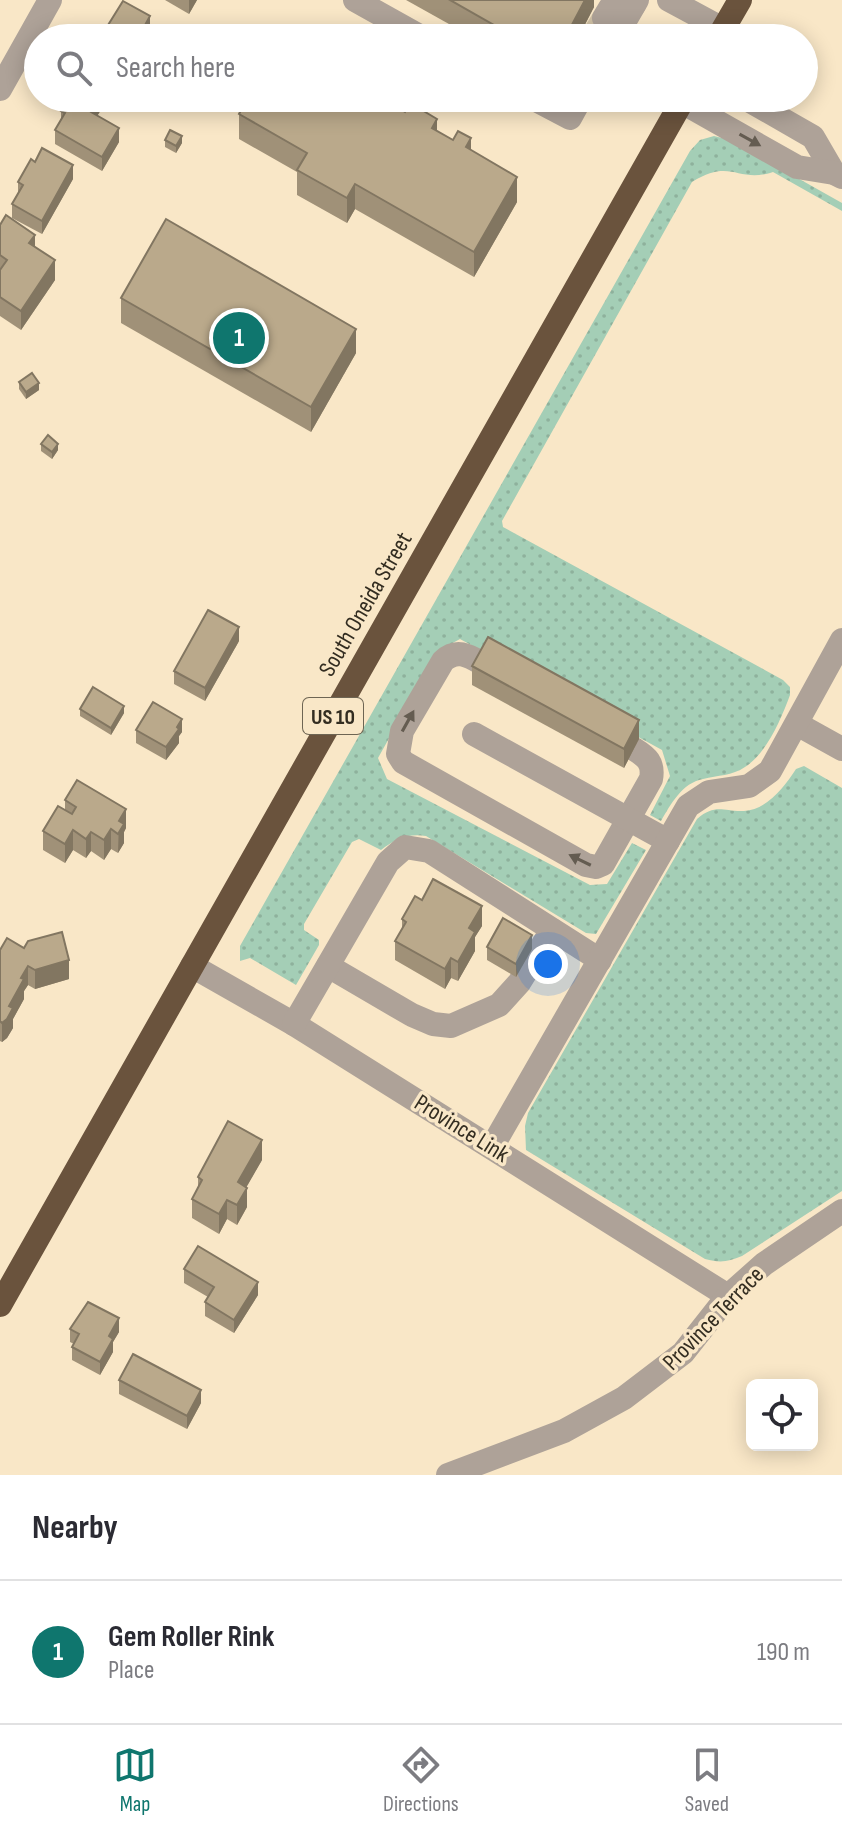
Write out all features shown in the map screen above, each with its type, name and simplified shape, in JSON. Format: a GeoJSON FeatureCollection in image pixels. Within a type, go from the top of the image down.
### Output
{"type":"FeatureCollection","features":[{"type":"Feature","properties":{"kind":"highway"},"geometry":{"type":"LineString","coordinates":[[727,24],[740,0]]}},
{"type":"Feature","properties":{"kind":"highway","name":"South Oneida Street"},"geometry":{"type":"LineString","coordinates":[[0,1305],[676,112]]}},
{"type":"Feature","properties":{"kind":"street"},"geometry":{"type":"LineString","coordinates":[[37,24],[50,0]]}},
{"type":"Feature","properties":{"kind":"street"},"geometry":{"type":"LineString","coordinates":[[355,0],[398,24]]}},
{"type":"Feature","properties":{"kind":"street"},"geometry":{"type":"LineString","coordinates":[[669,0],[706,24]]}},
{"type":"Feature","properties":{"kind":"street"},"geometry":{"type":"LineString","coordinates":[[611,24],[635,3]]}},
{"type":"Feature","properties":{"kind":"street"},"geometry":{"type":"LineString","coordinates":[[0,89],[24,46]]}},
{"type":"Feature","properties":{"kind":"street"},"geometry":{"type":"LineString","coordinates":[[703,112],[797,167],[838,175]]}},
{"type":"Feature","properties":{"kind":"street"},"geometry":{"type":"LineString","coordinates":[[769,112],[813,137],[838,175]]}},
{"type":"Feature","properties":{"kind":"street"},"geometry":{"type":"LineString","coordinates":[[492,1147],[688,806],[709,792],[733,791],[749,786],[770,771],[842,640]]}},
{"type":"Feature","properties":{"kind":"street"},"geometry":{"type":"LineString","coordinates":[[483,664],[458,653],[443,661],[402,731],[398,754],[403,762],[586,865],[596,867],[603,864],[651,779],[653,769],[650,761],[634,749]]}},
{"type":"Feature","properties":{"kind":"street"},"geometry":{"type":"LineString","coordinates":[[797,724],[842,749]]}},
{"type":"Feature","properties":{"kind":"street"},"geometry":{"type":"LineString","coordinates":[[474,734],[668,841]]}},
{"type":"Feature","properties":{"kind":"street"},"geometry":{"type":"LineString","coordinates":[[294,1024],[388,862],[405,847],[429,851],[600,960]]}},
{"type":"Feature","properties":{"kind":"street"},"geometry":{"type":"LineString","coordinates":[[328,966],[412,1015],[433,1024],[451,1026],[499,1005],[519,983],[552,930]]}},
{"type":"Feature","properties":{"kind":"street","name":"Province Link"},"geometry":{"type":"LineString","coordinates":[[192,966],[294,1024],[728,1296]]}},
{"type":"Feature","properties":{"kind":"street","name":"Province Terrace"},"geometry":{"type":"LineString","coordinates":[[448,1475],[564,1431],[624,1398],[683,1353],[728,1296],[786,1248],[842,1211]]}},
{"type":"Feature","properties":{"kind":"green space"},"geometry":{"type":"Polygon","coordinates":[[[714,136],[730,140],[842,203],[842,211],[773,172],[751,175],[716,172],[692,182],[502,521],[503,527],[783,680],[790,687],[790,695],[772,735],[760,753],[745,767],[689,785],[678,795],[661,821],[650,815],[670,776],[662,750],[460,639],[438,651],[378,758],[387,779],[590,885],[607,884],[632,843],[646,850],[596,934],[586,933],[426,836],[402,838],[381,850],[359,839],[352,842],[304,924],[304,930],[319,940],[319,945],[296,985],[250,958],[240,961],[240,946],[690,151],[700,140],[714,136]]]}},
{"type":"Feature","properties":{"kind":"green space"},"geometry":{"type":"Polygon","coordinates":[[[804,766],[842,788],[842,1191],[742,1256],[724,1261],[710,1260],[526,1150],[525,1126],[528,1113],[697,819],[715,810],[752,810],[768,802],[796,769],[804,766]]]}},
{"type":"Feature","properties":{"kind":"building"},"geometry":{"type":"Polygon","coordinates":[[[450,0],[585,0],[572,24],[492,24],[450,0]]]}},
{"type":"Feature","properties":{"kind":"building"},"geometry":{"type":"Polygon","coordinates":[[[123,1],[150,16],[146,24],[109,24],[123,1]]]}},
{"type":"Feature","properties":{"kind":"building"},"geometry":{"type":"Polygon","coordinates":[[[91,112],[119,128],[102,157],[55,130],[65,113],[91,112]]]}},
{"type":"Feature","properties":{"kind":"building"},"geometry":{"type":"Polygon","coordinates":[[[425,112],[437,119],[432,128],[453,140],[458,131],[471,138],[466,147],[517,177],[474,252],[355,184],[347,198],[297,170],[307,153],[239,114],[425,112]]]}},
{"type":"Feature","properties":{"kind":"building"},"geometry":{"type":"Polygon","coordinates":[[[170,130],[182,136],[176,146],[165,140],[170,130]]]}},
{"type":"Feature","properties":{"kind":"building"},"geometry":{"type":"Polygon","coordinates":[[[42,148],[73,165],[42,221],[12,204],[23,185],[18,182],[31,159],[35,162],[42,148]]]}},
{"type":"Feature","properties":{"kind":"building"},"geometry":{"type":"Polygon","coordinates":[[[6,215],[35,235],[29,243],[55,260],[21,311],[0,297],[0,270],[7,260],[0,255],[0,225],[6,215]]]}},
{"type":"Feature","properties":{"kind":"building"},"geometry":{"type":"Polygon","coordinates":[[[166,219],[356,329],[311,407],[121,298],[166,219]]]}},
{"type":"Feature","properties":{"kind":"building"},"geometry":{"type":"Polygon","coordinates":[[[32,373],[39,383],[26,392],[19,382],[32,373]]]}},
{"type":"Feature","properties":{"kind":"building"},"geometry":{"type":"Polygon","coordinates":[[[48,435],[58,444],[52,452],[41,444],[48,435]]]}},
{"type":"Feature","properties":{"kind":"building"},"geometry":{"type":"Polygon","coordinates":[[[208,610],[239,627],[205,688],[174,671],[208,610]]]}},
{"type":"Feature","properties":{"kind":"building"},"geometry":{"type":"Polygon","coordinates":[[[488,637],[639,720],[624,749],[472,666],[488,637]]]}},
{"type":"Feature","properties":{"kind":"building"},"geometry":{"type":"Polygon","coordinates":[[[93,687],[124,706],[111,728],[80,709],[93,687]]]}},
{"type":"Feature","properties":{"kind":"building"},"geometry":{"type":"Polygon","coordinates":[[[153,702],[182,719],[166,747],[136,730],[153,702]]]}},
{"type":"Feature","properties":{"kind":"building"},"geometry":{"type":"Polygon","coordinates":[[[77,780],[126,809],[119,821],[124,824],[118,834],[111,829],[104,840],[91,832],[86,839],[73,830],[65,844],[43,831],[58,806],[72,814],[76,807],[65,800],[77,780]]]}},
{"type":"Feature","properties":{"kind":"building"},"geometry":{"type":"Polygon","coordinates":[[[433,879],[482,906],[469,928],[475,932],[458,962],[451,958],[445,969],[395,941],[406,922],[402,919],[415,896],[422,900],[433,879]]]}},
{"type":"Feature","properties":{"kind":"building"},"geometry":{"type":"Polygon","coordinates":[[[503,918],[532,935],[516,964],[487,947],[503,918]]]}},
{"type":"Feature","properties":{"kind":"building"},"geometry":{"type":"Polygon","coordinates":[[[62,932],[69,960],[35,970],[28,966],[9,1006],[13,1008],[2,1023],[0,950],[7,938],[24,948],[28,941],[62,932]]]}},
{"type":"Feature","properties":{"kind":"building"},"geometry":{"type":"Polygon","coordinates":[[[228,1121],[262,1140],[238,1182],[247,1188],[237,1205],[227,1200],[219,1214],[192,1199],[202,1180],[198,1177],[228,1121]]]}},
{"type":"Feature","properties":{"kind":"building"},"geometry":{"type":"Polygon","coordinates":[[[198,1246],[258,1282],[234,1320],[205,1302],[214,1287],[184,1269],[198,1246]]]}},
{"type":"Feature","properties":{"kind":"building"},"geometry":{"type":"Polygon","coordinates":[[[88,1302],[119,1318],[109,1336],[113,1339],[100,1362],[72,1347],[79,1334],[70,1329],[88,1302]]]}},
{"type":"Feature","properties":{"kind":"building"},"geometry":{"type":"Polygon","coordinates":[[[133,1354],[201,1390],[187,1416],[119,1380],[133,1354]]]}},
{"type":"Feature","properties":{"kind":"tunnel"},"geometry":{"type":"LineString","coordinates":[[600,24],[604,18]]}},
{"type":"Feature","properties":{"kind":"place","name":"Gem Roller Rink"},"geometry":{"type":"Point","coordinates":[239,338]}}]}
